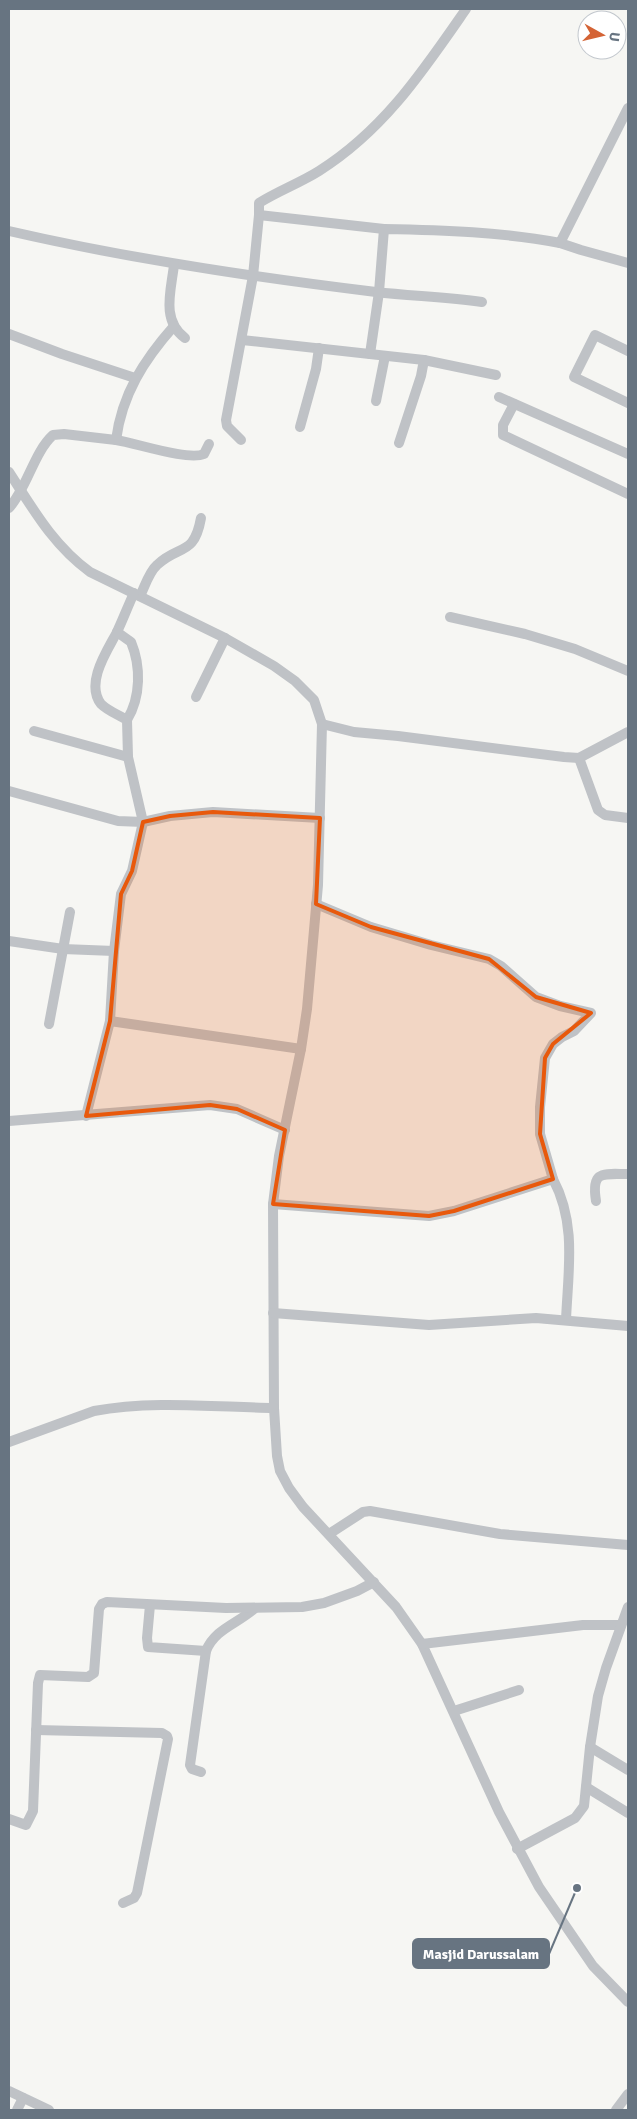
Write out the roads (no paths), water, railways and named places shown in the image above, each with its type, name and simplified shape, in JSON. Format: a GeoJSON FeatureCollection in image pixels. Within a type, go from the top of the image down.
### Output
{"type":"FeatureCollection","features":[{"type":"Feature","properties":{"kind":"street"},"geometry":{"type":"LineString","coordinates":[[241,440],[227,426],[226,420],[253,276],[259,203],[318,171],[357,143],[388,114],[428,63],[466,9]]}},
{"type":"Feature","properties":{"kind":"street"},"geometry":{"type":"LineString","coordinates":[[560,243],[628,108]]}},
{"type":"Feature","properties":{"kind":"street"},"geometry":{"type":"LineString","coordinates":[[259,215],[384,229],[472,231],[521,235],[560,243],[628,263]]}},
{"type":"Feature","properties":{"kind":"street"},"geometry":{"type":"LineString","coordinates":[[370,354],[379,292],[384,229]]}},
{"type":"Feature","properties":{"kind":"street"},"geometry":{"type":"LineString","coordinates":[[9,231],[174,265],[379,292],[482,302]]}},
{"type":"Feature","properties":{"kind":"street"},"geometry":{"type":"LineString","coordinates":[[174,265],[169,312],[174,329],[185,338]]}},
{"type":"Feature","properties":{"kind":"street"},"geometry":{"type":"LineString","coordinates":[[116,440],[124,404],[135,378],[142,366],[174,326]]}},
{"type":"Feature","properties":{"kind":"street"},"geometry":{"type":"LineString","coordinates":[[9,334],[135,378]]}},
{"type":"Feature","properties":{"kind":"street"},"geometry":{"type":"LineString","coordinates":[[628,351],[595,335],[574,377],[628,404]]}},
{"type":"Feature","properties":{"kind":"street"},"geometry":{"type":"LineString","coordinates":[[242,340],[424,360],[496,375]]}},
{"type":"Feature","properties":{"kind":"street"},"geometry":{"type":"LineString","coordinates":[[300,427],[316,369],[319,348]]}},
{"type":"Feature","properties":{"kind":"street"},"geometry":{"type":"LineString","coordinates":[[376,401],[385,356]]}},
{"type":"Feature","properties":{"kind":"street"},"geometry":{"type":"LineString","coordinates":[[399,443],[421,376],[424,360]]}},
{"type":"Feature","properties":{"kind":"street"},"geometry":{"type":"LineString","coordinates":[[499,397],[628,454]]}},
{"type":"Feature","properties":{"kind":"street"},"geometry":{"type":"LineString","coordinates":[[514,404],[503,425],[503,435],[628,494]]}},
{"type":"Feature","properties":{"kind":"street"},"geometry":{"type":"LineString","coordinates":[[9,508],[18,497],[45,446],[53,436],[64,434],[116,440],[178,454],[197,456],[204,454],[209,444]]}},
{"type":"Feature","properties":{"kind":"street"},"geometry":{"type":"LineString","coordinates":[[9,472],[49,533],[77,562],[90,572],[225,638],[274,666],[301,686],[314,700],[322,724],[316,904],[308,999],[301,1049],[276,1174],[273,1204],[276,1456],[280,1471],[289,1488],[303,1507],[374,1582],[404,1617],[422,1644],[517,1849],[539,1887],[593,1966],[628,2002]]}},
{"type":"Feature","properties":{"kind":"street"},"geometry":{"type":"LineString","coordinates":[[128,720],[106,708],[98,695],[98,675],[108,647],[155,566],[184,549],[194,540],[201,518]]}},
{"type":"Feature","properties":{"kind":"street"},"geometry":{"type":"LineString","coordinates":[[450,617],[525,634],[575,649],[627,668]]}},
{"type":"Feature","properties":{"kind":"street"},"geometry":{"type":"LineString","coordinates":[[86,1116],[110,1021],[114,951],[122,894],[132,872],[143,822],[128,758],[128,720],[135,705],[138,672],[131,642],[117,632]]}},
{"type":"Feature","properties":{"kind":"street"},"geometry":{"type":"LineString","coordinates":[[196,697],[225,638]]}},
{"type":"Feature","properties":{"kind":"street"},"geometry":{"type":"LineString","coordinates":[[322,724],[354,732],[579,758],[628,732]]}},
{"type":"Feature","properties":{"kind":"street"},"geometry":{"type":"LineString","coordinates":[[34,731],[128,758]]}},
{"type":"Feature","properties":{"kind":"street"},"geometry":{"type":"LineString","coordinates":[[579,758],[598,810],[605,815],[628,818]]}},
{"type":"Feature","properties":{"kind":"street"},"geometry":{"type":"LineString","coordinates":[[9,791],[102,817],[143,822],[170,816],[213,812],[320,818]]}},
{"type":"Feature","properties":{"kind":"street"},"geometry":{"type":"LineString","coordinates":[[316,904],[371,927],[431,945],[489,959],[501,966],[536,997],[560,1006],[591,1013],[574,1031],[562,1036],[553,1044],[545,1058],[540,1107],[540,1134],[553,1179],[562,1195],[570,1235],[566,1320]]}},
{"type":"Feature","properties":{"kind":"street"},"geometry":{"type":"LineString","coordinates":[[49,1024],[70,912]]}},
{"type":"Feature","properties":{"kind":"street"},"geometry":{"type":"LineString","coordinates":[[9,941],[63,948],[114,951]]}},
{"type":"Feature","properties":{"kind":"street"},"geometry":{"type":"LineString","coordinates":[[110,1021],[301,1049]]}},
{"type":"Feature","properties":{"kind":"street"},"geometry":{"type":"LineString","coordinates":[[9,1121],[210,1105],[237,1110],[285,1130]]}},
{"type":"Feature","properties":{"kind":"street"},"geometry":{"type":"LineString","coordinates":[[596,1201],[594,1186],[597,1177],[602,1174],[628,1174]]}},
{"type":"Feature","properties":{"kind":"street"},"geometry":{"type":"LineString","coordinates":[[273,1204],[428,1216],[454,1211],[553,1179]]}},
{"type":"Feature","properties":{"kind":"street"},"geometry":{"type":"LineString","coordinates":[[273,1313],[429,1325],[522,1318],[628,1326]]}},
{"type":"Feature","properties":{"kind":"street"},"geometry":{"type":"LineString","coordinates":[[9,1442],[94,1411],[108,1408],[172,1406],[274,1408]]}},
{"type":"Feature","properties":{"kind":"street"},"geometry":{"type":"LineString","coordinates":[[328,1534],[363,1512],[370,1511],[500,1534],[628,1545]]}},
{"type":"Feature","properties":{"kind":"street"},"geometry":{"type":"LineString","coordinates":[[9,1819],[23,1825],[28,1824],[30,1818],[34,1794],[40,1675],[88,1676],[94,1673],[100,1606],[107,1602],[150,1606],[254,1609],[302,1607],[324,1603],[357,1592],[374,1582]]}},
{"type":"Feature","properties":{"kind":"street"},"geometry":{"type":"LineString","coordinates":[[150,1606],[148,1647],[206,1651]]}},
{"type":"Feature","properties":{"kind":"street"},"geometry":{"type":"LineString","coordinates":[[517,1849],[576,1818],[584,1806],[598,1696],[620,1625],[628,1607]]}},
{"type":"Feature","properties":{"kind":"street"},"geometry":{"type":"LineString","coordinates":[[201,1772],[192,1769],[190,1765],[206,1651],[210,1641],[219,1631],[238,1622],[254,1609]]}},
{"type":"Feature","properties":{"kind":"street"},"geometry":{"type":"LineString","coordinates":[[422,1644],[584,1625],[620,1625]]}},
{"type":"Feature","properties":{"kind":"street"},"geometry":{"type":"LineString","coordinates":[[454,1710],[519,1690]]}},
{"type":"Feature","properties":{"kind":"street"},"geometry":{"type":"LineString","coordinates":[[36,1730],[162,1733],[167,1736],[137,1893],[134,1898],[123,1903]]}},
{"type":"Feature","properties":{"kind":"street"},"geometry":{"type":"LineString","coordinates":[[590,1747],[628,1770]]}},
{"type":"Feature","properties":{"kind":"street"},"geometry":{"type":"LineString","coordinates":[[586,1787],[628,1813]]}},
{"type":"Feature","properties":{"kind":"street"},"geometry":{"type":"LineString","coordinates":[[9,2091],[49,2110]]}},
{"type":"Feature","properties":{"kind":"street"},"geometry":{"type":"LineString","coordinates":[[622,2107],[628,2094]]}},
{"type":"Feature","properties":{"kind":"street"},"geometry":{"type":"LineString","coordinates":[[17,2110],[23,2098]]}},
{"type":"Feature","properties":{"kind":"place","name":"Masjid Darussalam"},"geometry":{"type":"Point","coordinates":[577,1888]}}]}
